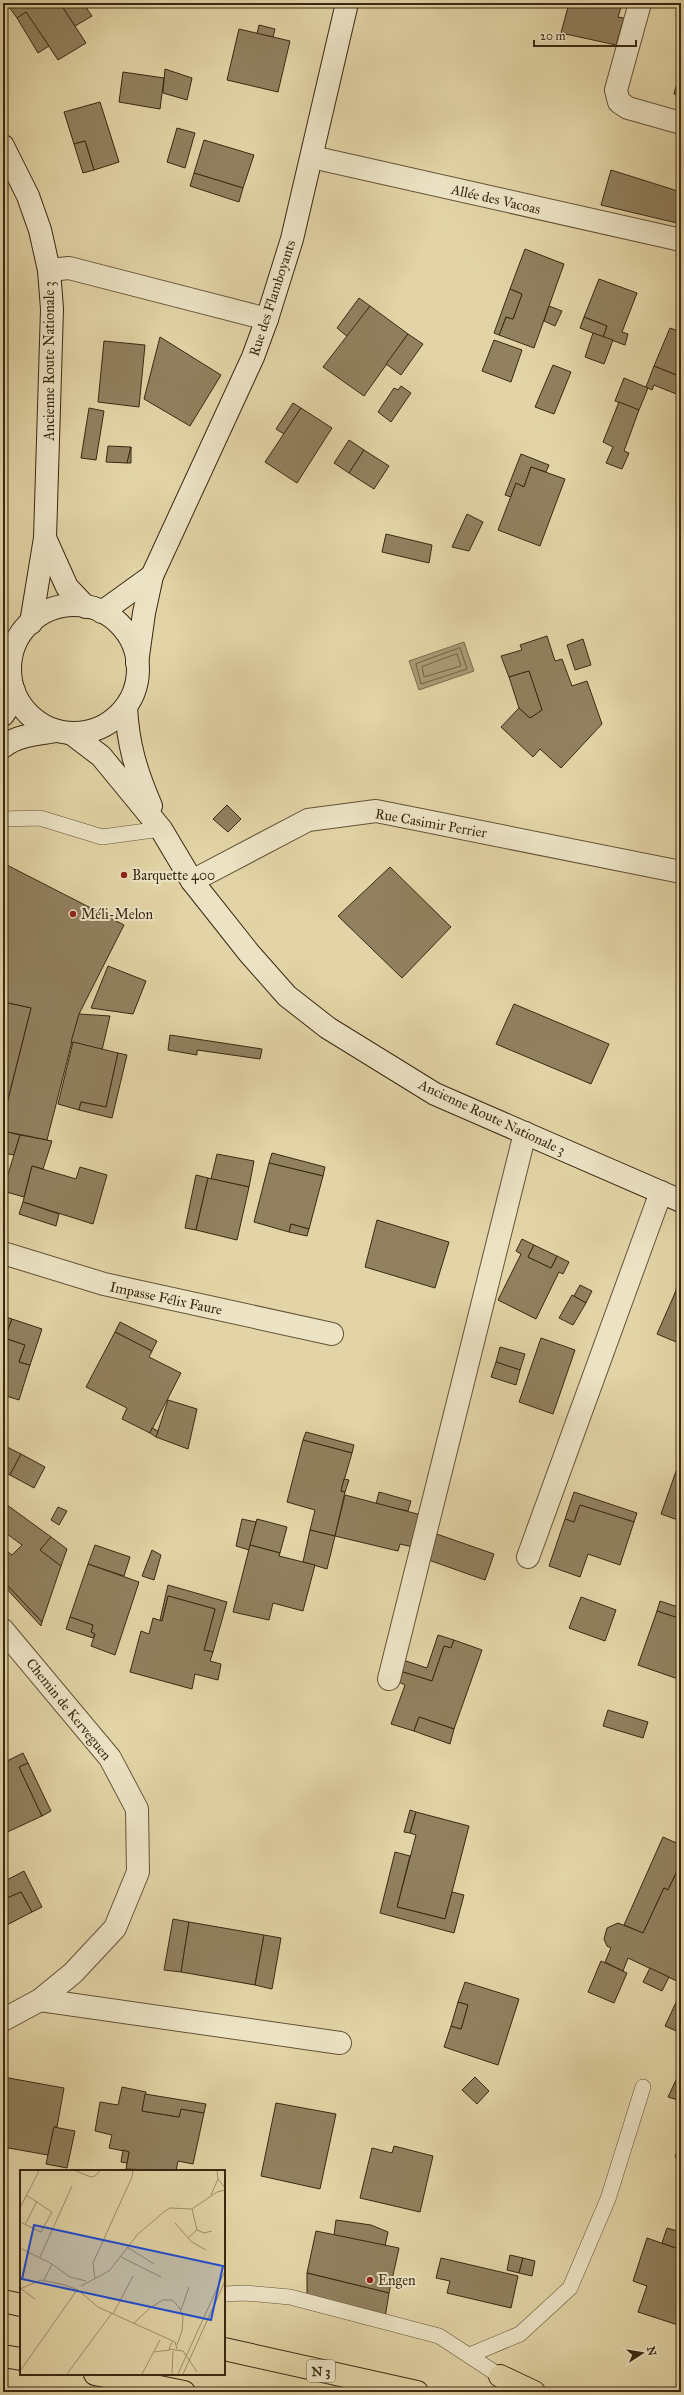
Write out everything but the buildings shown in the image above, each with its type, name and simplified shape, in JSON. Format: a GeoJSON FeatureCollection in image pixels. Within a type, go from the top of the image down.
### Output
{"type":"FeatureCollection","features":[{"type":"Feature","properties":{"kind":"highway"},"geometry":{"type":"LineString","coordinates":[[3,2301],[20,2305]]}},
{"type":"Feature","properties":{"kind":"highway","name":"N 3"},"geometry":{"type":"LineString","coordinates":[[225,2349],[417,2392]]}},
{"type":"Feature","properties":{"kind":"highway"},"geometry":{"type":"LineString","coordinates":[[3,2356],[20,2359]]}},
{"type":"Feature","properties":{"kind":"highway"},"geometry":{"type":"LineString","coordinates":[[99,2375],[184,2392]]}},
{"type":"Feature","properties":{"kind":"highway"},"geometry":{"type":"LineString","coordinates":[[500,2376],[534,2392]]}},
{"type":"Feature","properties":{"kind":"street","name":"Rue des Flamboyants"},"geometry":{"type":"LineString","coordinates":[[137,662],[144,613],[152,576],[253,357],[267,319],[292,239],[347,3]]}},
{"type":"Feature","properties":{"kind":"street"},"geometry":{"type":"LineString","coordinates":[[640,3],[616,90],[619,102],[628,108],[681,123]]}},
{"type":"Feature","properties":{"kind":"street","name":"Ancienne Route Nationale 3"},"geometry":{"type":"LineString","coordinates":[[3,146],[28,196],[40,230],[49,270],[52,309],[45,538],[31,623]]}},
{"type":"Feature","properties":{"kind":"street","name":"Allée des Vacoas"},"geometry":{"type":"LineString","coordinates":[[312,157],[681,240]]}},
{"type":"Feature","properties":{"kind":"street"},"geometry":{"type":"LineString","coordinates":[[49,270],[69,268],[267,319]]}},
{"type":"Feature","properties":{"kind":"street","name":"Ancienne Route Nationale 3"},"geometry":{"type":"LineString","coordinates":[[45,538],[67,587],[94,609]]}},
{"type":"Feature","properties":{"kind":"street","name":"Rue des Flamboyants"},"geometry":{"type":"LineString","coordinates":[[94,609],[152,576]]}},
{"type":"Feature","properties":{"kind":"street"},"geometry":{"type":"LineString","coordinates":[[3,715],[11,704],[8,688],[12,655],[19,638],[31,623],[42,614],[56,608],[71,606],[94,609],[116,621],[126,632],[134,647],[137,662],[137,678],[134,694],[126,707],[115,718],[102,727],[29,736],[8,742],[3,747]]}},
{"type":"Feature","properties":{"kind":"street"},"geometry":{"type":"LineString","coordinates":[[8,688],[24,709],[38,722],[64,732]]}},
{"type":"Feature","properties":{"kind":"street","name":"Ancienne Route Nationale 3"},"geometry":{"type":"LineString","coordinates":[[126,707],[128,739],[138,776],[161,830]]}},
{"type":"Feature","properties":{"kind":"street","name":"Ancienne Route Nationale 3"},"geometry":{"type":"LineString","coordinates":[[64,732],[101,756],[161,830],[192,881],[249,953],[287,996],[328,1028],[435,1094],[681,1201]]}},
{"type":"Feature","properties":{"kind":"street","name":"Rue Casimir Perrier"},"geometry":{"type":"LineString","coordinates":[[192,881],[308,820],[376,811],[681,872]]}},
{"type":"Feature","properties":{"kind":"street"},"geometry":{"type":"LineString","coordinates":[[389,1680],[525,1133]]}},
{"type":"Feature","properties":{"kind":"street"},"geometry":{"type":"LineString","coordinates":[[528,1557],[661,1192]]}},
{"type":"Feature","properties":{"kind":"street","name":"Impasse Félix Faure"},"geometry":{"type":"LineString","coordinates":[[3,1253],[104,1284],[332,1334]]}},
{"type":"Feature","properties":{"kind":"street","name":"Chemin de Kerveguen"},"geometry":{"type":"LineString","coordinates":[[3,1630],[110,1758],[137,1809],[138,1872],[115,1928],[72,1973],[40,2000],[3,2020]]}},
{"type":"Feature","properties":{"kind":"street"},"geometry":{"type":"LineString","coordinates":[[40,2000],[340,2043]]}},
{"type":"Feature","properties":{"kind":"lane"},"geometry":{"type":"LineString","coordinates":[[3,819],[40,818],[102,837],[161,830]]}},
{"type":"Feature","properties":{"kind":"lane"},"geometry":{"type":"LineString","coordinates":[[470,2355],[520,2334],[570,2288],[608,2199],[643,2087]]}},
{"type":"Feature","properties":{"kind":"lane"},"geometry":{"type":"LineString","coordinates":[[225,2294],[245,2293],[290,2296],[439,2336],[500,2376]]}},
{"type":"Feature","properties":{"kind":"water"},"geometry":{"type":"Polygon","coordinates":[[[464,642],[474,671],[419,690],[409,661],[464,642]]]}},
{"type":"Feature","properties":{"kind":"place","name":"Barquette 400"},"geometry":{"type":"Point","coordinates":[124,875]}},
{"type":"Feature","properties":{"kind":"place","name":"Méli-Melon"},"geometry":{"type":"Point","coordinates":[73,914]}},
{"type":"Feature","properties":{"kind":"place","name":"Engen"},"geometry":{"type":"Point","coordinates":[370,2280]}}]}
